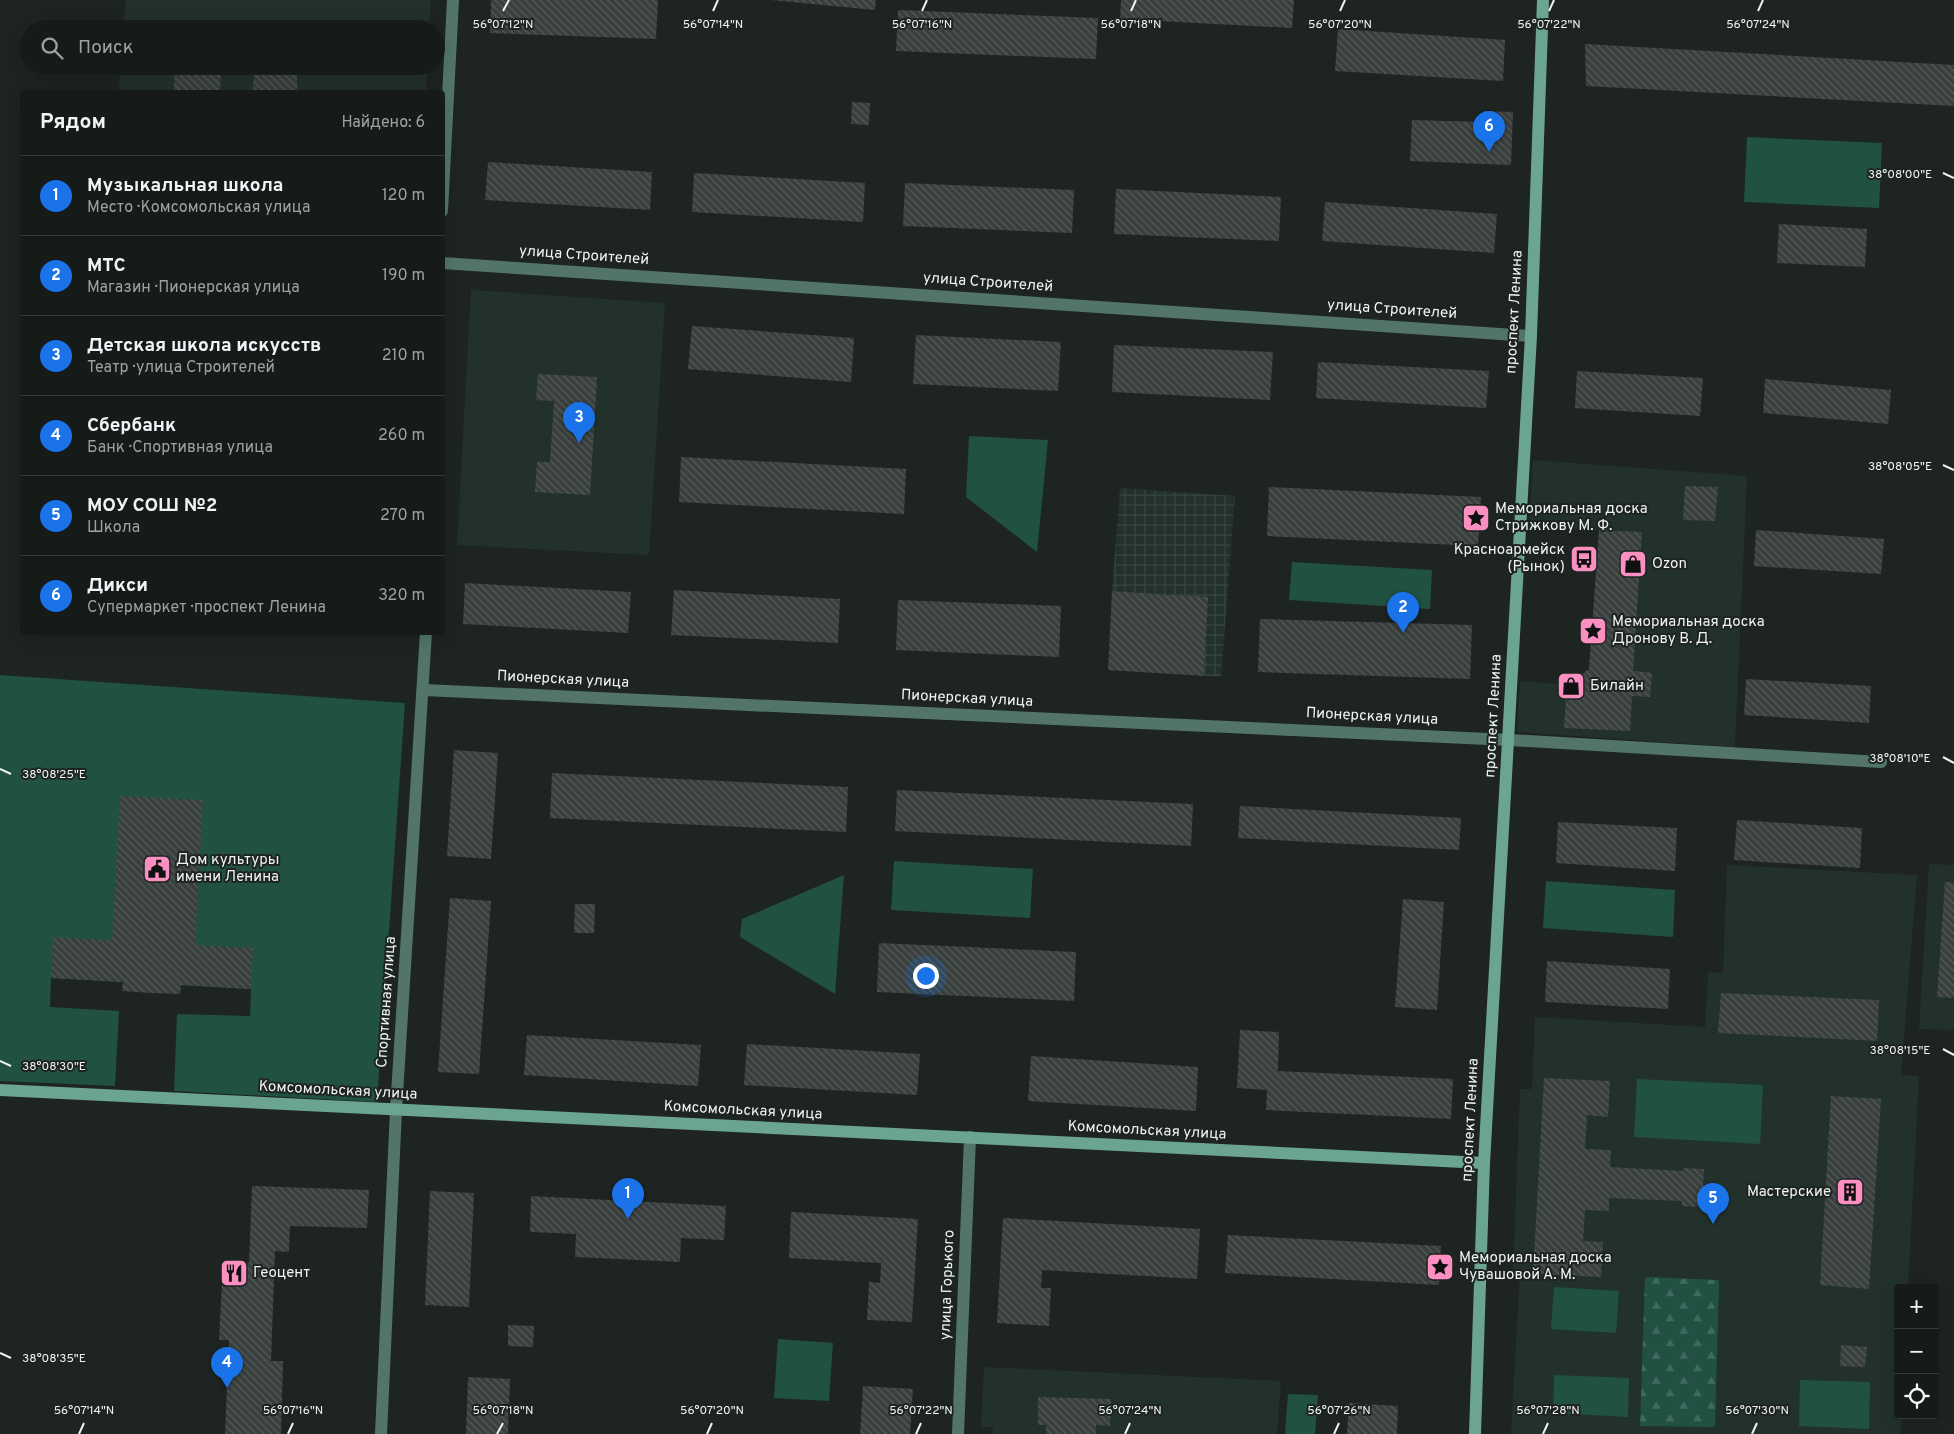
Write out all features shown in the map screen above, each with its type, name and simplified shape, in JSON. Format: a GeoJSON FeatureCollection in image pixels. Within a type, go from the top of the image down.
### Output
{"type":"FeatureCollection","features":[{"type":"Feature","properties":{"kind":"street"},"geometry":{"type":"LineString","coordinates":[[445,153],[453,0]]}},
{"type":"Feature","properties":{"kind":"street","name":"проспект Ленина"},"geometry":{"type":"LineString","coordinates":[[1475,1434],[1484,1163],[1510,740],[1515,609],[1531,336],[1543,0]]}},
{"type":"Feature","properties":{"kind":"street","name":"улица Строителей"},"geometry":{"type":"LineString","coordinates":[[445,263],[1531,336]]}},
{"type":"Feature","properties":{"kind":"street","name":"Спортивная улица"},"geometry":{"type":"LineString","coordinates":[[381,1434],[396,1110],[424,690],[426,635]]}},
{"type":"Feature","properties":{"kind":"street","name":"Пионерская улица"},"geometry":{"type":"LineString","coordinates":[[424,690],[1510,740],[1881,762]]}},
{"type":"Feature","properties":{"kind":"street","name":"Комсомольская улица"},"geometry":{"type":"LineString","coordinates":[[0,1090],[1484,1163]]}},
{"type":"Feature","properties":{"kind":"street","name":"улица Горького"},"geometry":{"type":"LineString","coordinates":[[958,1434],[970,1138]]}},
{"type":"Feature","properties":{"kind":"shaded area"},"geometry":{"type":"Polygon","coordinates":[[[126,0],[431,0],[430,20],[124,20],[126,0]]]}},
{"type":"Feature","properties":{"kind":"shaded area"},"geometry":{"type":"Polygon","coordinates":[[[120,75],[427,75],[426,90],[119,90],[120,75]]]}},
{"type":"Feature","properties":{"kind":"shaded area"},"geometry":{"type":"Polygon","coordinates":[[[471,290],[665,303],[649,555],[457,545],[471,290]]]}},
{"type":"Feature","properties":{"kind":"shaded area"},"geometry":{"type":"Polygon","coordinates":[[[1533,460],[1747,476],[1735,747],[1517,732],[1520,681],[1567,685],[1589,669],[1599,530],[1529,526],[1533,460]]]}},
{"type":"Feature","properties":{"kind":"shaded area"},"geometry":{"type":"Polygon","coordinates":[[[1120,488],[1235,496],[1221,677],[1204,676],[1208,597],[1112,591],[1120,488]]]}},
{"type":"Feature","properties":{"kind":"shaded area"},"geometry":{"type":"Polygon","coordinates":[[[1929,864],[1954,865],[1954,1030],[1919,1029],[1929,864]]]}},
{"type":"Feature","properties":{"kind":"shaded area"},"geometry":{"type":"Polygon","coordinates":[[[1727,865],[1917,875],[1901,1075],[1919,1076],[1908,1284],[1894,1284],[1894,1419],[1902,1419],[1901,1434],[1511,1434],[1520,1272],[1513,1272],[1520,1089],[1532,1089],[1535,1017],[1705,1027],[1708,972],[1723,973],[1727,865]]]}},
{"type":"Feature","properties":{"kind":"shaded area"},"geometry":{"type":"Polygon","coordinates":[[[984,1367],[1281,1381],[1277,1434],[993,1434],[993,1427],[981,1427],[984,1367]]]}},
{"type":"Feature","properties":{"kind":"green space"},"geometry":{"type":"Polygon","coordinates":[[[1747,137],[1882,143],[1879,208],[1744,202],[1747,137]]]}},
{"type":"Feature","properties":{"kind":"green space"},"geometry":{"type":"Polygon","coordinates":[[[969,436],[1048,440],[1037,552],[966,497],[969,436]]]}},
{"type":"Feature","properties":{"kind":"green space"},"geometry":{"type":"Polygon","coordinates":[[[1292,562],[1432,570],[1430,609],[1289,600],[1292,562]]]}},
{"type":"Feature","properties":{"kind":"green space"},"geometry":{"type":"Polygon","coordinates":[[[0,675],[405,703],[377,1102],[174,1091],[177,1014],[250,1016],[251,989],[51,978],[50,1007],[119,1011],[115,1086],[0,1081],[0,675]]]}},
{"type":"Feature","properties":{"kind":"green space"},"geometry":{"type":"Polygon","coordinates":[[[894,861],[1033,869],[1030,918],[891,910],[894,861]]]}},
{"type":"Feature","properties":{"kind":"green space"},"geometry":{"type":"Polygon","coordinates":[[[844,875],[835,994],[740,937],[742,919],[844,875]]]}},
{"type":"Feature","properties":{"kind":"green space"},"geometry":{"type":"Polygon","coordinates":[[[1546,881],[1675,890],[1673,937],[1543,928],[1546,881]]]}},
{"type":"Feature","properties":{"kind":"green space"},"geometry":{"type":"Polygon","coordinates":[[[1637,1079],[1763,1085],[1760,1144],[1634,1137],[1637,1079]]]}},
{"type":"Feature","properties":{"kind":"green space"},"geometry":{"type":"Polygon","coordinates":[[[1645,1277],[1719,1280],[1715,1427],[1640,1426],[1645,1277]]]}},
{"type":"Feature","properties":{"kind":"green space"},"geometry":{"type":"Polygon","coordinates":[[[1554,1287],[1619,1291],[1616,1333],[1551,1329],[1554,1287]]]}},
{"type":"Feature","properties":{"kind":"green space"},"geometry":{"type":"Polygon","coordinates":[[[778,1339],[833,1343],[829,1401],[774,1398],[778,1339]]]}},
{"type":"Feature","properties":{"kind":"green space"},"geometry":{"type":"Polygon","coordinates":[[[1554,1375],[1629,1378],[1628,1417],[1553,1413],[1554,1375]]]}},
{"type":"Feature","properties":{"kind":"green space"},"geometry":{"type":"Polygon","coordinates":[[[1800,1380],[1870,1382],[1869,1429],[1799,1426],[1800,1380]]]}},
{"type":"Feature","properties":{"kind":"green space"},"geometry":{"type":"Polygon","coordinates":[[[1288,1394],[1318,1395],[1315,1434],[1285,1434],[1288,1394]]]}},
{"type":"Feature","properties":{"kind":"building"},"geometry":{"type":"Polygon","coordinates":[[[491,0],[658,0],[656,39],[490,33],[491,0]]]}},
{"type":"Feature","properties":{"kind":"building"},"geometry":{"type":"Polygon","coordinates":[[[771,0],[876,0],[875,10],[771,0]]]}},
{"type":"Feature","properties":{"kind":"building"},"geometry":{"type":"Polygon","coordinates":[[[1121,0],[1294,0],[1292,28],[1120,19],[1121,0]]]}},
{"type":"Feature","properties":{"kind":"building"},"geometry":{"type":"Polygon","coordinates":[[[898,10],[1098,18],[1096,59],[896,51],[898,10]]]}},
{"type":"Feature","properties":{"kind":"building"},"geometry":{"type":"Polygon","coordinates":[[[1338,29],[1505,40],[1503,81],[1335,71],[1338,29]]]}},
{"type":"Feature","properties":{"kind":"building"},"geometry":{"type":"Polygon","coordinates":[[[1585,44],[1954,65],[1954,106],[1586,86],[1585,44]]]}},
{"type":"Feature","properties":{"kind":"building"},"geometry":{"type":"Polygon","coordinates":[[[175,75],[221,75],[220,90],[174,90],[175,75]]]}},
{"type":"Feature","properties":{"kind":"building"},"geometry":{"type":"Polygon","coordinates":[[[254,75],[297,75],[297,90],[253,90],[254,75]]]}},
{"type":"Feature","properties":{"kind":"building"},"geometry":{"type":"Polygon","coordinates":[[[852,102],[870,103],[869,125],[851,124],[852,102]]]}},
{"type":"Feature","properties":{"kind":"building"},"geometry":{"type":"Polygon","coordinates":[[[1484,111],[1513,112],[1511,165],[1410,161],[1412,120],[1484,122],[1484,111]]]}},
{"type":"Feature","properties":{"kind":"building"},"geometry":{"type":"Polygon","coordinates":[[[488,162],[652,172],[650,210],[485,200],[488,162]]]}},
{"type":"Feature","properties":{"kind":"building"},"geometry":{"type":"Polygon","coordinates":[[[694,173],[865,183],[863,222],[692,212],[694,173]]]}},
{"type":"Feature","properties":{"kind":"building"},"geometry":{"type":"Polygon","coordinates":[[[905,183],[1074,190],[1072,233],[903,226],[905,183]]]}},
{"type":"Feature","properties":{"kind":"building"},"geometry":{"type":"Polygon","coordinates":[[[1116,189],[1281,197],[1279,241],[1114,234],[1116,189]]]}},
{"type":"Feature","properties":{"kind":"building"},"geometry":{"type":"Polygon","coordinates":[[[1325,202],[1497,214],[1494,253],[1322,241],[1325,202]]]}},
{"type":"Feature","properties":{"kind":"building"},"geometry":{"type":"Polygon","coordinates":[[[1779,224],[1867,229],[1865,267],[1777,263],[1779,224]]]}},
{"type":"Feature","properties":{"kind":"building"},"geometry":{"type":"Polygon","coordinates":[[[692,326],[854,338],[851,382],[688,369],[692,326]]]}},
{"type":"Feature","properties":{"kind":"building"},"geometry":{"type":"Polygon","coordinates":[[[916,335],[1061,342],[1058,391],[913,384],[916,335]]]}},
{"type":"Feature","properties":{"kind":"building"},"geometry":{"type":"Polygon","coordinates":[[[1114,345],[1273,352],[1270,400],[1112,392],[1114,345]]]}},
{"type":"Feature","properties":{"kind":"building"},"geometry":{"type":"Polygon","coordinates":[[[1318,362],[1489,371],[1486,408],[1316,398],[1318,362]]]}},
{"type":"Feature","properties":{"kind":"building"},"geometry":{"type":"Polygon","coordinates":[[[1577,371],[1703,378],[1700,416],[1575,408],[1577,371]]]}},
{"type":"Feature","properties":{"kind":"building"},"geometry":{"type":"Polygon","coordinates":[[[538,374],[597,377],[590,495],[535,492],[537,462],[550,462],[554,401],[536,400],[538,374]]]}},
{"type":"Feature","properties":{"kind":"building"},"geometry":{"type":"Polygon","coordinates":[[[1765,379],[1891,390],[1888,424],[1763,413],[1765,379]]]}},
{"type":"Feature","properties":{"kind":"building"},"geometry":{"type":"Polygon","coordinates":[[[681,457],[906,469],[904,514],[679,502],[681,457]]]}},
{"type":"Feature","properties":{"kind":"building"},"geometry":{"type":"Polygon","coordinates":[[[1685,486],[1718,487],[1715,521],[1683,520],[1685,486]]]}},
{"type":"Feature","properties":{"kind":"building"},"geometry":{"type":"Polygon","coordinates":[[[1269,487],[1481,497],[1478,546],[1267,536],[1269,487]]]}},
{"type":"Feature","properties":{"kind":"building"},"geometry":{"type":"Polygon","coordinates":[[[1599,530],[1642,532],[1633,671],[1652,673],[1650,697],[1632,696],[1630,731],[1564,728],[1567,685],[1589,669],[1599,530]]]}},
{"type":"Feature","properties":{"kind":"building"},"geometry":{"type":"Polygon","coordinates":[[[1756,530],[1884,539],[1881,574],[1754,566],[1756,530]]]}},
{"type":"Feature","properties":{"kind":"building"},"geometry":{"type":"Polygon","coordinates":[[[465,583],[631,592],[628,633],[463,624],[465,583]]]}},
{"type":"Feature","properties":{"kind":"building"},"geometry":{"type":"Polygon","coordinates":[[[674,590],[840,599],[838,643],[671,635],[674,590]]]}},
{"type":"Feature","properties":{"kind":"building"},"geometry":{"type":"Polygon","coordinates":[[[1112,591],[1208,597],[1204,676],[1108,670],[1112,591]]]}},
{"type":"Feature","properties":{"kind":"building"},"geometry":{"type":"Polygon","coordinates":[[[898,600],[1061,606],[1059,657],[896,650],[898,600]]]}},
{"type":"Feature","properties":{"kind":"building"},"geometry":{"type":"Polygon","coordinates":[[[1260,619],[1472,625],[1470,679],[1258,672],[1260,619]]]}},
{"type":"Feature","properties":{"kind":"building"},"geometry":{"type":"Polygon","coordinates":[[[1746,679],[1871,686],[1869,723],[1744,715],[1746,679]]]}},
{"type":"Feature","properties":{"kind":"building"},"geometry":{"type":"Polygon","coordinates":[[[454,750],[498,753],[491,859],[447,856],[454,750]]]}},
{"type":"Feature","properties":{"kind":"building"},"geometry":{"type":"Polygon","coordinates":[[[552,773],[848,787],[846,832],[550,818],[552,773]]]}},
{"type":"Feature","properties":{"kind":"building"},"geometry":{"type":"Polygon","coordinates":[[[897,790],[1193,804],[1191,846],[895,831],[897,790]]]}},
{"type":"Feature","properties":{"kind":"building","name":"Дом культуры имени Ленина"},"geometry":{"type":"Polygon","coordinates":[[[120,796],[203,800],[195,945],[253,948],[251,989],[181,985],[180,994],[151,993],[122,991],[123,982],[51,978],[53,937],[112,940],[120,796]]]}},
{"type":"Feature","properties":{"kind":"building"},"geometry":{"type":"Polygon","coordinates":[[[1240,806],[1461,818],[1459,850],[1238,838],[1240,806]]]}},
{"type":"Feature","properties":{"kind":"building"},"geometry":{"type":"Polygon","coordinates":[[[1737,820],[1862,828],[1860,868],[1734,860],[1737,820]]]}},
{"type":"Feature","properties":{"kind":"building"},"geometry":{"type":"Polygon","coordinates":[[[1558,822],[1677,828],[1675,871],[1556,863],[1558,822]]]}},
{"type":"Feature","properties":{"kind":"building"},"geometry":{"type":"Polygon","coordinates":[[[1945,882],[1954,883],[1954,998],[1937,997],[1945,882]]]}},
{"type":"Feature","properties":{"kind":"building"},"geometry":{"type":"Polygon","coordinates":[[[450,898],[491,901],[479,1074],[438,1072],[450,898]]]}},
{"type":"Feature","properties":{"kind":"building"},"geometry":{"type":"Polygon","coordinates":[[[1403,899],[1444,902],[1437,1010],[1395,1007],[1403,899]]]}},
{"type":"Feature","properties":{"kind":"building"},"geometry":{"type":"Polygon","coordinates":[[[575,904],[595,904],[594,933],[574,933],[575,904]]]}},
{"type":"Feature","properties":{"kind":"building"},"geometry":{"type":"Polygon","coordinates":[[[879,943],[1076,952],[1074,1001],[877,992],[879,943]]]}},
{"type":"Feature","properties":{"kind":"building"},"geometry":{"type":"Polygon","coordinates":[[[1547,961],[1670,969],[1668,1009],[1545,1002],[1547,961]]]}},
{"type":"Feature","properties":{"kind":"building"},"geometry":{"type":"Polygon","coordinates":[[[1721,993],[1879,1000],[1877,1041],[1718,1033],[1721,993]]]}},
{"type":"Feature","properties":{"kind":"building"},"geometry":{"type":"Polygon","coordinates":[[[1240,1030],[1279,1032],[1278,1071],[1453,1079],[1451,1119],[1266,1110],[1267,1090],[1237,1088],[1240,1030]]]}},
{"type":"Feature","properties":{"kind":"building"},"geometry":{"type":"Polygon","coordinates":[[[527,1035],[701,1045],[698,1086],[524,1075],[527,1035]]]}},
{"type":"Feature","properties":{"kind":"building"},"geometry":{"type":"Polygon","coordinates":[[[747,1044],[920,1054],[917,1095],[744,1085],[747,1044]]]}},
{"type":"Feature","properties":{"kind":"building"},"geometry":{"type":"Polygon","coordinates":[[[1031,1056],[1198,1067],[1196,1111],[1028,1101],[1031,1056]]]}},
{"type":"Feature","properties":{"kind":"building"},"geometry":{"type":"Polygon","coordinates":[[[1544,1078],[1610,1081],[1608,1117],[1587,1115],[1585,1149],[1611,1150],[1610,1167],[1683,1171],[1683,1168],[1704,1169],[1702,1207],[1682,1206],[1682,1201],[1609,1198],[1609,1211],[1585,1210],[1583,1241],[1603,1242],[1601,1277],[1533,1274],[1544,1078]]]}},
{"type":"Feature","properties":{"kind":"building","name":"Мастерские"},"geometry":{"type":"Polygon","coordinates":[[[1831,1096],[1881,1099],[1869,1289],[1820,1285],[1831,1096]]]}},
{"type":"Feature","properties":{"kind":"building"},"geometry":{"type":"Polygon","coordinates":[[[252,1186],[369,1190],[367,1228],[290,1226],[289,1252],[275,1251],[271,1361],[283,1361],[281,1434],[225,1434],[229,1340],[219,1340],[222,1283],[234,1283],[235,1263],[249,1263],[252,1186]]]}},
{"type":"Feature","properties":{"kind":"building"},"geometry":{"type":"Polygon","coordinates":[[[430,1191],[474,1193],[469,1307],[425,1305],[430,1191]]]}},
{"type":"Feature","properties":{"kind":"building"},"geometry":{"type":"Polygon","coordinates":[[[531,1196],[726,1206],[724,1240],[681,1238],[680,1262],[575,1257],[576,1234],[530,1232],[531,1196]]]}},
{"type":"Feature","properties":{"kind":"building"},"geometry":{"type":"Polygon","coordinates":[[[791,1212],[918,1219],[912,1322],[867,1320],[869,1282],[880,1283],[881,1263],[789,1258],[791,1212]]]}},
{"type":"Feature","properties":{"kind":"building"},"geometry":{"type":"Polygon","coordinates":[[[1003,1218],[1200,1229],[1197,1279],[1042,1270],[1041,1288],[1051,1288],[1049,1326],[997,1323],[1003,1218]]]}},
{"type":"Feature","properties":{"kind":"building"},"geometry":{"type":"Polygon","coordinates":[[[1228,1235],[1441,1246],[1439,1285],[1225,1273],[1228,1235]]]}},
{"type":"Feature","properties":{"kind":"building"},"geometry":{"type":"Polygon","coordinates":[[[508,1325],[534,1326],[533,1347],[508,1346],[508,1325]]]}},
{"type":"Feature","properties":{"kind":"building"},"geometry":{"type":"Polygon","coordinates":[[[1841,1345],[1867,1347],[1865,1367],[1840,1366],[1841,1345]]]}},
{"type":"Feature","properties":{"kind":"building"},"geometry":{"type":"Polygon","coordinates":[[[468,1377],[510,1379],[508,1434],[466,1434],[468,1377]]]}},
{"type":"Feature","properties":{"kind":"building"},"geometry":{"type":"Polygon","coordinates":[[[863,1386],[913,1389],[910,1434],[860,1434],[863,1386]]]}},
{"type":"Feature","properties":{"kind":"building"},"geometry":{"type":"Polygon","coordinates":[[[1038,1397],[1111,1399],[1110,1426],[1096,1425],[1096,1434],[1046,1434],[1046,1425],[1038,1425],[1038,1397]]]}},
{"type":"Feature","properties":{"kind":"building"},"geometry":{"type":"Polygon","coordinates":[[[1349,1403],[1398,1406],[1397,1434],[1347,1434],[1349,1403]]]}},
{"type":"Feature","properties":{"kind":"place","name":"Дикси"},"geometry":{"type":"Point","coordinates":[1489,152]}},
{"type":"Feature","properties":{"kind":"place","name":"Детская школа искусств"},"geometry":{"type":"Point","coordinates":[579,443]}},
{"type":"Feature","properties":{"kind":"place","name":"Мемориальная доска Стрижкову М. Ф."},"geometry":{"type":"Point","coordinates":[1476,518]}},
{"type":"Feature","properties":{"kind":"place","name":"Красноармейск (Рынок)"},"geometry":{"type":"Point","coordinates":[1584,559]}},
{"type":"Feature","properties":{"kind":"place","name":"Ozon"},"geometry":{"type":"Point","coordinates":[1633,564]}},
{"type":"Feature","properties":{"kind":"place","name":"Мемориальная доска Дронову В. Д."},"geometry":{"type":"Point","coordinates":[1593,631]}},
{"type":"Feature","properties":{"kind":"place","name":"МТС"},"geometry":{"type":"Point","coordinates":[1403,633]}},
{"type":"Feature","properties":{"kind":"place","name":"Билайн"},"geometry":{"type":"Point","coordinates":[1571,686]}},
{"type":"Feature","properties":{"kind":"place","name":"Дом культуры имени Ленина"},"geometry":{"type":"Point","coordinates":[157,869]}},
{"type":"Feature","properties":{"kind":"place","name":"Мастерские"},"geometry":{"type":"Point","coordinates":[1850,1192]}},
{"type":"Feature","properties":{"kind":"place","name":"Музыкальная школа"},"geometry":{"type":"Point","coordinates":[628,1219]}},
{"type":"Feature","properties":{"kind":"place","name":"МОУ СОШ №2"},"geometry":{"type":"Point","coordinates":[1713,1224]}},
{"type":"Feature","properties":{"kind":"place","name":"Мемориальная доска Чувашовой А. М."},"geometry":{"type":"Point","coordinates":[1440,1267]}},
{"type":"Feature","properties":{"kind":"place","name":"Геоцент"},"geometry":{"type":"Point","coordinates":[234,1273]}},
{"type":"Feature","properties":{"kind":"place","name":"Сбербанк"},"geometry":{"type":"Point","coordinates":[227,1388]}}]}
